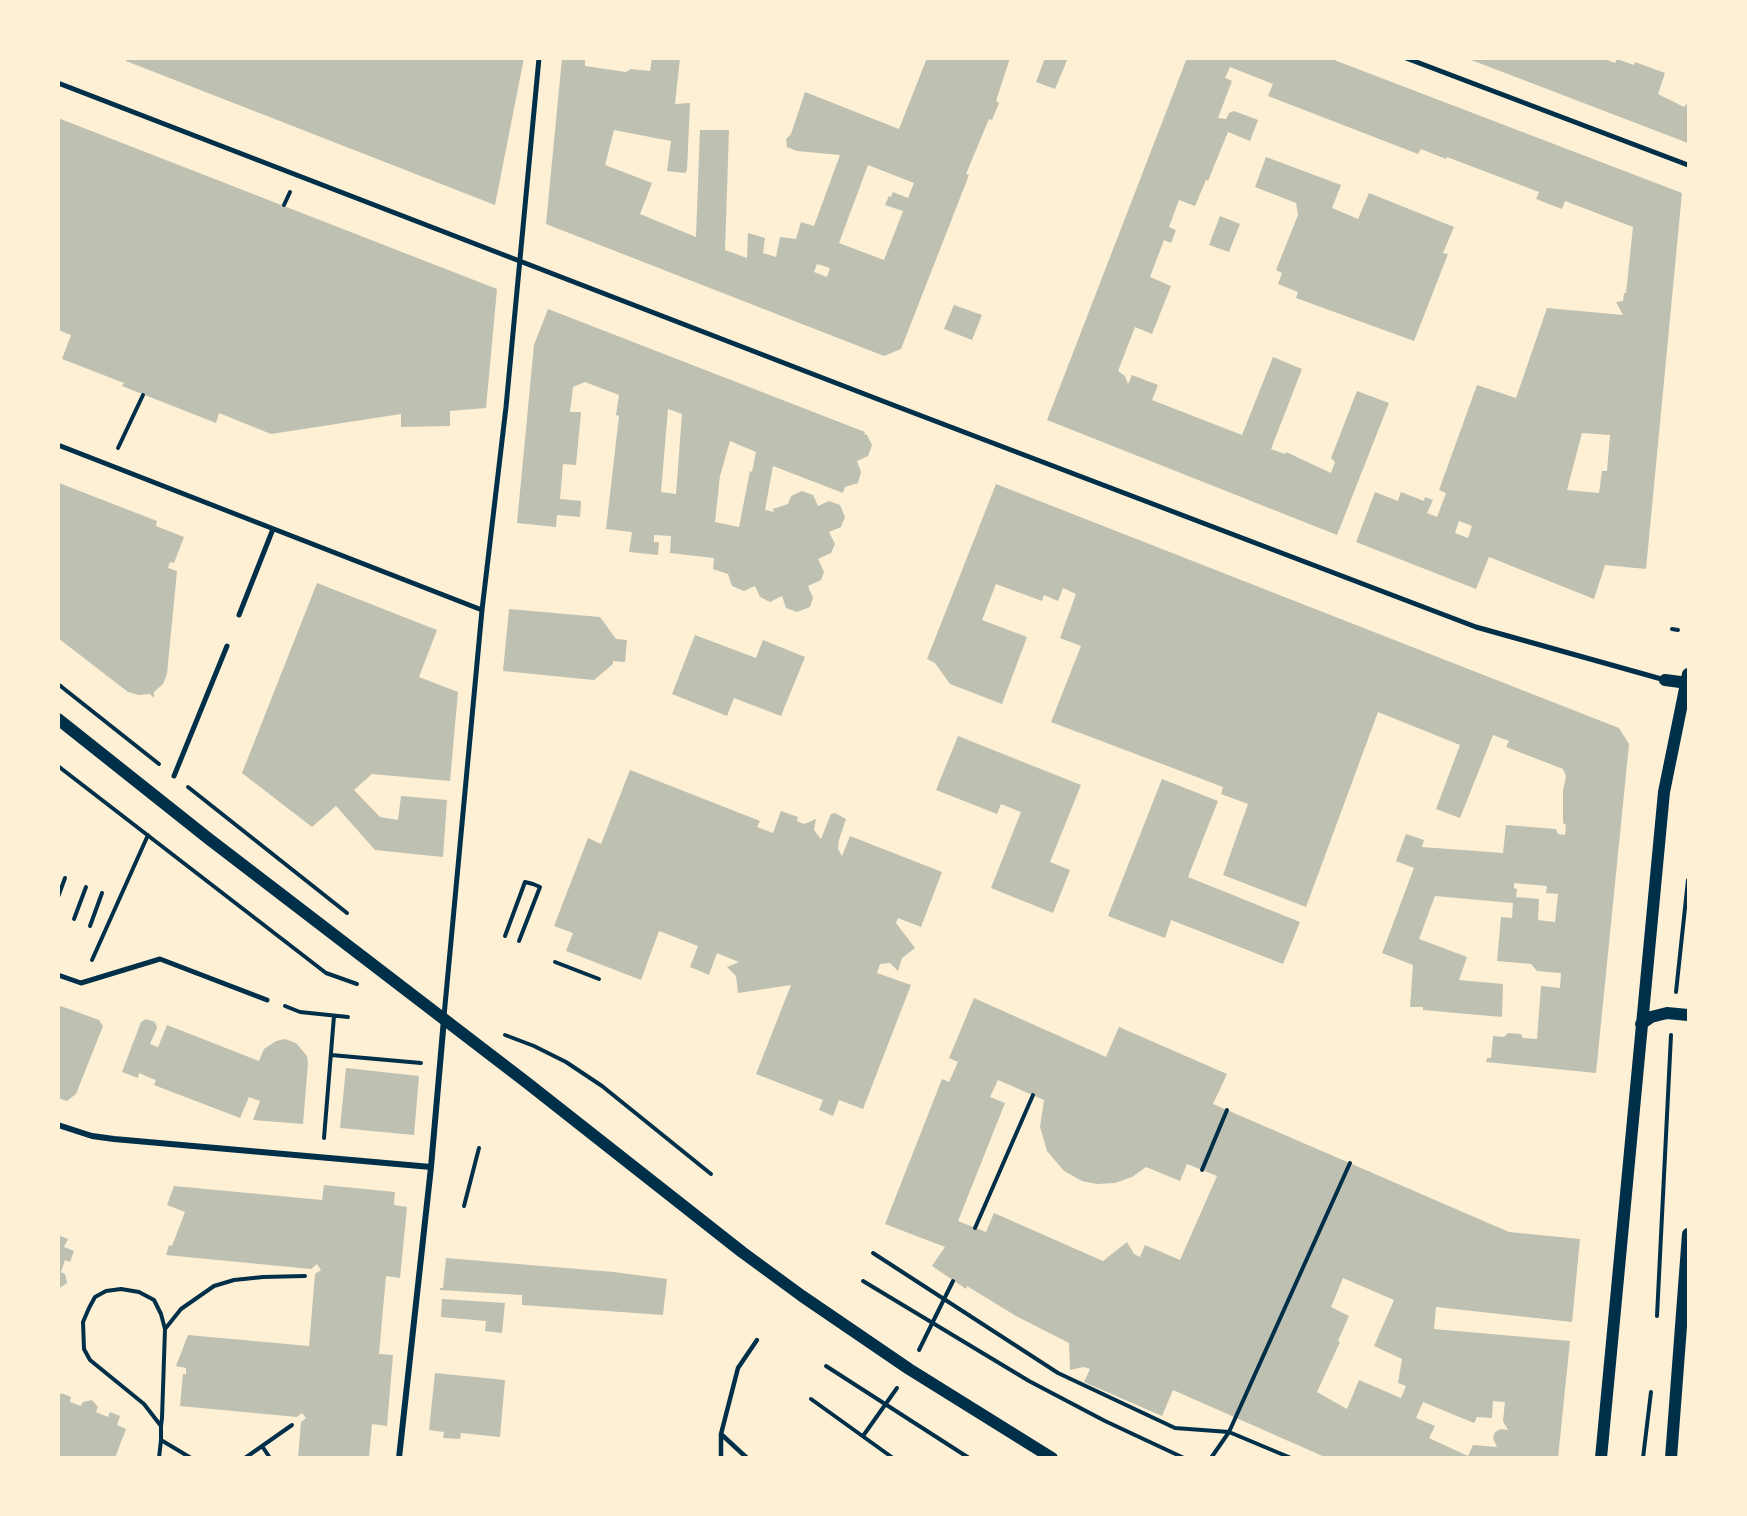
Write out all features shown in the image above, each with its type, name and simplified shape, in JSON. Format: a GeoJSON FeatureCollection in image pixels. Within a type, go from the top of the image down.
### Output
{"type":"FeatureCollection","features":[{"type":"Feature","properties":{"kind":"main road"},"geometry":{"type":"LineString","coordinates":[[1601,1458],[1664,792],[1688,680],[1665,680]]}},
{"type":"Feature","properties":{"kind":"main road"},"geometry":{"type":"LineString","coordinates":[[58,719],[209,839],[444,1018],[742,1252],[909,1369],[1052,1458]]}},
{"type":"Feature","properties":{"kind":"main road"},"geometry":{"type":"LineString","coordinates":[[1641,1024],[1659,1014],[1674,1013],[1689,1016]]}},
{"type":"Feature","properties":{"kind":"main road"},"geometry":{"type":"LineString","coordinates":[[1671,1458],[1689,1234]]}},
{"type":"Feature","properties":{"kind":"street"},"geometry":{"type":"LineString","coordinates":[[399,1458],[430,1167],[482,610],[503,430],[539,58]]}},
{"type":"Feature","properties":{"kind":"street"},"geometry":{"type":"LineString","coordinates":[[1406,58],[1689,165]]}},
{"type":"Feature","properties":{"kind":"street"},"geometry":{"type":"LineString","coordinates":[[58,83],[892,405],[1476,627],[1665,680]]}},
{"type":"Feature","properties":{"kind":"street"},"geometry":{"type":"LineString","coordinates":[[58,445],[482,610]]}},
{"type":"Feature","properties":{"kind":"street"},"geometry":{"type":"LineString","coordinates":[[239,615],[273,529]]}},
{"type":"Feature","properties":{"kind":"street"},"geometry":{"type":"LineString","coordinates":[[174,776],[227,646]]}},
{"type":"Feature","properties":{"kind":"street"},"geometry":{"type":"LineString","coordinates":[[58,975],[81,983],[160,959],[267,1000]]}},
{"type":"Feature","properties":{"kind":"street"},"geometry":{"type":"LineString","coordinates":[[58,1125],[92,1136],[114,1139],[430,1167]]}},
{"type":"Feature","properties":{"kind":"lane"},"geometry":{"type":"LineString","coordinates":[[721,1458],[721,1434],[738,1368],[758,1340]]}},
{"type":"Feature","properties":{"kind":"lane"},"geometry":{"type":"LineString","coordinates":[[721,1434],[747,1458]]}},
{"type":"Feature","properties":{"kind":"path"},"geometry":{"type":"LineString","coordinates":[[110,465],[143,395]]}},
{"type":"Feature","properties":{"kind":"path"},"geometry":{"type":"LineString","coordinates":[[1672,629],[1678,630]]}},
{"type":"Feature","properties":{"kind":"path"},"geometry":{"type":"LineString","coordinates":[[58,684],[353,918]]}},
{"type":"Feature","properties":{"kind":"path"},"geometry":{"type":"LineString","coordinates":[[58,766],[327,973],[357,984],[367,991]]}},
{"type":"Feature","properties":{"kind":"path"},"geometry":{"type":"LineString","coordinates":[[106,932],[148,835]]}},
{"type":"Feature","properties":{"kind":"path"},"geometry":{"type":"LineString","coordinates":[[58,897],[65,878]]}},
{"type":"Feature","properties":{"kind":"path"},"geometry":{"type":"LineString","coordinates":[[1656,1325],[1669,1054],[1689,880]]}},
{"type":"Feature","properties":{"kind":"path"},"geometry":{"type":"LineString","coordinates":[[505,936],[525,882],[533,884],[540,887],[519,941]]}},
{"type":"Feature","properties":{"kind":"path"},"geometry":{"type":"LineString","coordinates":[[74,919],[86,887]]}},
{"type":"Feature","properties":{"kind":"path"},"geometry":{"type":"LineString","coordinates":[[90,926],[102,893]]}},
{"type":"Feature","properties":{"kind":"path"},"geometry":{"type":"LineString","coordinates":[[555,962],[599,979]]}},
{"type":"Feature","properties":{"kind":"path"},"geometry":{"type":"LineString","coordinates":[[300,1012],[348,1017]]}},
{"type":"Feature","properties":{"kind":"path"},"geometry":{"type":"LineString","coordinates":[[323,1158],[333,1016]]}},
{"type":"Feature","properties":{"kind":"path"},"geometry":{"type":"LineString","coordinates":[[501,1032],[566,1062],[602,1086],[711,1174]]}},
{"type":"Feature","properties":{"kind":"path"},"geometry":{"type":"LineString","coordinates":[[331,1055],[440,1065]]}},
{"type":"Feature","properties":{"kind":"path"},"geometry":{"type":"LineString","coordinates":[[975,1228],[1033,1095]]}},
{"type":"Feature","properties":{"kind":"path"},"geometry":{"type":"LineString","coordinates":[[1202,1170],[1227,1110]]}},
{"type":"Feature","properties":{"kind":"path"},"geometry":{"type":"LineString","coordinates":[[464,1206],[478,1148]]}},
{"type":"Feature","properties":{"kind":"path"},"geometry":{"type":"LineString","coordinates":[[1211,1458],[1229,1432],[1350,1163]]}},
{"type":"Feature","properties":{"kind":"path"},"geometry":{"type":"LineString","coordinates":[[873,1253],[1058,1373],[1175,1428],[1229,1432],[1291,1458]]}},
{"type":"Feature","properties":{"kind":"path"},"geometry":{"type":"LineString","coordinates":[[165,1329],[181,1309],[214,1286],[234,1280],[305,1276]]}},
{"type":"Feature","properties":{"kind":"path"},"geometry":{"type":"LineString","coordinates":[[863,1281],[1039,1386],[1105,1422],[1184,1458]]}},
{"type":"Feature","properties":{"kind":"path"},"geometry":{"type":"LineString","coordinates":[[863,1437],[909,1369],[953,1281]]}},
{"type":"Feature","properties":{"kind":"path"},"geometry":{"type":"LineString","coordinates":[[159,1458],[161,1440],[165,1329],[161,1314],[154,1300],[139,1292],[121,1289],[106,1291],[95,1297],[83,1322],[84,1349],[90,1360],[144,1404],[161,1426]]}},
{"type":"Feature","properties":{"kind":"path"},"geometry":{"type":"LineString","coordinates":[[826,1366],[969,1458]]}},
{"type":"Feature","properties":{"kind":"path"},"geometry":{"type":"LineString","coordinates":[[1643,1458],[1652,1382]]}},
{"type":"Feature","properties":{"kind":"path"},"geometry":{"type":"LineString","coordinates":[[811,1399],[893,1458]]}},
{"type":"Feature","properties":{"kind":"path"},"geometry":{"type":"LineString","coordinates":[[245,1458],[292,1425]]}},
{"type":"Feature","properties":{"kind":"path"},"geometry":{"type":"LineString","coordinates":[[161,1440],[191,1458]]}},
{"type":"Feature","properties":{"kind":"path"},"geometry":{"type":"LineString","coordinates":[[262,1446],[270,1458]]}},
{"type":"Feature","properties":{"kind":"building"},"geometry":{"type":"Polygon","coordinates":[[[127,58],[524,58],[495,205],[126,61],[127,58]]]}},
{"type":"Feature","properties":{"kind":"building"},"geometry":{"type":"Polygon","coordinates":[[[562,58],[585,58],[585,66],[626,72],[631,69],[650,71],[652,58],[680,58],[675,104],[690,103],[685,173],[667,171],[671,141],[614,130],[605,165],[652,183],[640,214],[696,237],[700,130],[729,130],[725,250],[747,258],[748,233],[765,238],[763,253],[776,257],[780,237],[796,239],[801,222],[814,226],[840,155],[797,151],[787,147],[786,139],[791,134],[805,92],[899,129],[927,58],[1010,58],[996,101],[999,103],[992,120],[989,119],[966,174],[969,175],[901,349],[884,356],[546,224],[562,58]],[[868,165],[839,243],[884,260],[903,211],[885,205],[893,192],[908,198],[914,183],[868,165]],[[817,264],[814,272],[827,277],[830,268],[817,264]]]}},
{"type":"Feature","properties":{"kind":"building"},"geometry":{"type":"Polygon","coordinates":[[[1045,58],[1068,58],[1055,89],[1036,82],[1045,58]]]}},
{"type":"Feature","properties":{"kind":"building"},"geometry":{"type":"Polygon","coordinates":[[[1187,58],[1329,58],[1682,193],[1646,569],[1605,565],[1594,599],[1489,557],[1476,589],[1356,542],[1375,492],[1398,501],[1401,492],[1424,501],[1425,497],[1433,500],[1427,513],[1437,517],[1446,493],[1439,490],[1477,385],[1516,398],[1547,308],[1623,315],[1616,302],[1623,301],[1624,293],[1626,293],[1633,227],[1565,201],[1562,209],[1536,199],[1539,192],[1447,157],[1446,159],[1421,149],[1418,154],[1268,96],[1273,84],[1230,67],[1225,78],[1232,81],[1218,118],[1226,119],[1229,113],[1234,111],[1258,120],[1250,141],[1228,132],[1195,206],[1179,200],[1169,227],[1176,230],[1171,243],[1164,240],[1150,277],[1171,286],[1152,334],[1135,327],[1118,371],[1125,376],[1128,384],[1132,375],[1158,385],[1152,400],[1242,435],[1273,357],[1302,369],[1271,449],[1285,454],[1286,452],[1331,473],[1335,462],[1331,458],[1357,391],[1389,403],[1337,535],[1047,420],[1187,58]],[[1582,433],[1567,490],[1599,493],[1602,471],[1607,471],[1610,435],[1582,433]],[[1459,521],[1455,533],[1468,538],[1472,526],[1459,521]]]}},
{"type":"Feature","properties":{"kind":"building"},"geometry":{"type":"Polygon","coordinates":[[[1466,58],[1602,58],[1615,63],[1617,59],[1634,65],[1635,62],[1665,73],[1658,94],[1684,107],[1688,103],[1688,143],[1466,58]]]}},
{"type":"Feature","properties":{"kind":"building"},"geometry":{"type":"Polygon","coordinates":[[[58,118],[497,289],[486,408],[450,411],[450,426],[401,427],[401,414],[271,434],[219,413],[216,423],[122,386],[124,383],[62,359],[71,335],[58,330],[58,118]]]}},
{"type":"Feature","properties":{"kind":"building"},"geometry":{"type":"Polygon","coordinates":[[[1266,157],[1341,185],[1332,208],[1358,219],[1369,193],[1454,227],[1443,253],[1448,254],[1414,341],[1296,298],[1298,292],[1278,284],[1282,273],[1276,270],[1298,215],[1296,203],[1255,187],[1266,157]]]}},
{"type":"Feature","properties":{"kind":"building"},"geometry":{"type":"Polygon","coordinates":[[[1220,216],[1240,224],[1229,252],[1209,245],[1220,216]]]}},
{"type":"Feature","properties":{"kind":"building"},"geometry":{"type":"Polygon","coordinates":[[[954,305],[982,315],[972,340],[944,329],[954,305]]]}},
{"type":"Feature","properties":{"kind":"building"},"geometry":{"type":"Polygon","coordinates":[[[548,309],[865,432],[864,434],[867,435],[872,445],[868,456],[857,461],[861,472],[858,483],[845,487],[843,493],[773,466],[765,510],[774,512],[773,509],[788,504],[791,496],[802,491],[813,495],[818,506],[829,501],[840,505],[845,517],[841,527],[829,532],[835,544],[831,553],[818,559],[824,572],[821,580],[808,586],[813,598],[810,607],[797,612],[786,608],[782,596],[770,602],[760,597],[755,586],[744,591],[732,586],[728,574],[713,569],[714,558],[670,553],[671,536],[654,535],[654,542],[659,542],[658,555],[629,552],[632,532],[606,529],[619,416],[616,415],[619,395],[585,382],[573,387],[570,412],[581,412],[576,465],[563,464],[560,499],[581,501],[580,517],[557,515],[556,527],[517,523],[534,345],[548,309]],[[668,409],[661,492],[676,494],[682,414],[668,409]],[[730,441],[720,476],[715,522],[739,527],[756,452],[730,441]]]}},
{"type":"Feature","properties":{"kind":"building"},"geometry":{"type":"Polygon","coordinates":[[[59,483],[157,521],[156,526],[184,537],[174,563],[170,562],[168,568],[177,571],[167,674],[163,684],[154,692],[154,698],[150,694],[139,695],[128,692],[58,638],[59,483]]]}},
{"type":"Feature","properties":{"kind":"building"},"geometry":{"type":"Polygon","coordinates":[[[996,484],[1619,728],[1629,744],[1596,1073],[1486,1062],[1487,1058],[1491,1058],[1493,1036],[1504,1037],[1508,1033],[1521,1034],[1523,1038],[1537,1039],[1541,986],[1560,988],[1561,973],[1537,971],[1531,964],[1497,961],[1501,917],[1512,918],[1513,903],[1435,896],[1419,939],[1467,957],[1459,980],[1503,984],[1502,1017],[1410,1007],[1413,965],[1382,953],[1414,868],[1396,861],[1406,834],[1424,840],[1422,847],[1503,853],[1506,825],[1556,829],[1558,834],[1565,835],[1563,791],[1566,776],[1563,769],[1506,747],[1509,741],[1493,735],[1460,818],[1436,809],[1460,745],[1378,712],[1306,907],[1223,875],[1248,804],[1221,794],[1223,787],[1051,722],[1081,646],[1060,638],[1076,594],[1063,588],[1058,601],[1044,595],[1042,601],[996,584],[982,620],[1027,637],[1002,704],[950,684],[935,663],[927,659],[996,484]],[[1514,883],[1514,888],[1517,889],[1516,897],[1539,899],[1538,920],[1555,922],[1558,894],[1546,893],[1547,886],[1514,883]]]}},
{"type":"Feature","properties":{"kind":"building"},"geometry":{"type":"Polygon","coordinates":[[[317,583],[437,630],[419,677],[458,692],[450,781],[372,774],[354,790],[380,817],[398,820],[401,796],[447,800],[443,857],[375,850],[336,806],[312,827],[242,773],[317,583]]]}},
{"type":"Feature","properties":{"kind":"building"},"geometry":{"type":"Polygon","coordinates":[[[509,609],[600,617],[616,639],[627,640],[625,662],[613,661],[613,664],[594,680],[503,671],[509,609]]]}},
{"type":"Feature","properties":{"kind":"building"},"geometry":{"type":"Polygon","coordinates":[[[695,635],[756,658],[763,640],[805,657],[781,716],[734,698],[727,716],[672,694],[695,635]]]}},
{"type":"Feature","properties":{"kind":"building"},"geometry":{"type":"Polygon","coordinates":[[[958,736],[1081,785],[1050,862],[1070,870],[1053,913],[991,888],[1021,812],[1001,804],[997,814],[936,790],[958,736]]]}},
{"type":"Feature","properties":{"kind":"building"},"geometry":{"type":"Polygon","coordinates":[[[630,770],[760,821],[757,827],[773,833],[781,811],[798,817],[797,821],[804,824],[816,819],[814,830],[821,839],[831,814],[835,813],[846,819],[838,849],[842,856],[850,836],[942,872],[921,927],[898,918],[896,923],[915,948],[902,958],[898,971],[890,963],[880,964],[877,973],[911,985],[863,1109],[839,1100],[833,1116],[819,1110],[823,1100],[756,1074],[791,985],[738,993],[736,976],[727,967],[739,962],[717,953],[709,975],[690,967],[698,946],[659,931],[641,980],[566,951],[573,933],[554,926],[588,838],[601,844],[630,770]]]}},
{"type":"Feature","properties":{"kind":"building"},"geometry":{"type":"Polygon","coordinates":[[[1162,779],[1218,801],[1188,877],[1300,922],[1283,964],[1171,920],[1165,938],[1108,916],[1162,779]]]}},
{"type":"Feature","properties":{"kind":"building"},"geometry":{"type":"Polygon","coordinates":[[[974,998],[1106,1057],[1119,1027],[1227,1074],[1213,1104],[1509,1232],[1580,1239],[1572,1322],[1436,1307],[1434,1329],[1570,1341],[1558,1458],[1327,1458],[1173,1390],[1162,1416],[1084,1382],[1090,1369],[1084,1367],[1070,1370],[1069,1343],[1016,1316],[967,1286],[966,1289],[932,1266],[945,1247],[885,1224],[942,1079],[949,1082],[958,1062],[949,1058],[974,998]],[[998,1080],[990,1097],[1005,1103],[958,1221],[986,1232],[994,1213],[1103,1261],[1127,1242],[1134,1254],[1140,1257],[1145,1245],[1180,1260],[1217,1176],[1187,1164],[1180,1181],[1146,1167],[1132,1177],[1115,1183],[1097,1184],[1082,1181],[1064,1171],[1047,1151],[1040,1127],[1044,1100],[998,1080]],[[1343,1278],[1331,1307],[1349,1316],[1317,1392],[1347,1409],[1359,1380],[1401,1398],[1406,1386],[1398,1383],[1402,1359],[1374,1346],[1394,1300],[1343,1278]],[[1493,1401],[1492,1418],[1477,1417],[1474,1423],[1423,1402],[1416,1418],[1435,1426],[1429,1438],[1468,1456],[1473,1445],[1497,1447],[1493,1438],[1495,1432],[1501,1429],[1508,1430],[1503,1421],[1505,1402],[1493,1401]]]}},
{"type":"Feature","properties":{"kind":"building"},"geometry":{"type":"Polygon","coordinates":[[[58,1005],[99,1020],[103,1026],[76,1094],[67,1101],[58,1098],[58,1005]]]}},
{"type":"Feature","properties":{"kind":"building"},"geometry":{"type":"Polygon","coordinates":[[[146,1019],[155,1022],[157,1028],[150,1044],[158,1047],[167,1025],[259,1061],[264,1049],[276,1041],[285,1039],[296,1043],[307,1056],[308,1063],[303,1124],[253,1120],[260,1101],[249,1097],[240,1118],[154,1085],[156,1080],[139,1073],[138,1078],[122,1072],[141,1022],[146,1019]]]}},
{"type":"Feature","properties":{"kind":"building"},"geometry":{"type":"Polygon","coordinates":[[[346,1068],[419,1076],[414,1135],[340,1128],[346,1068]]]}},
{"type":"Feature","properties":{"kind":"building"},"geometry":{"type":"Polygon","coordinates":[[[324,1185],[395,1192],[394,1205],[407,1207],[400,1278],[386,1276],[379,1354],[393,1355],[387,1426],[372,1424],[369,1458],[298,1458],[301,1422],[306,1418],[302,1413],[297,1417],[180,1406],[183,1374],[186,1374],[186,1368],[176,1366],[188,1335],[309,1346],[315,1274],[321,1270],[317,1264],[311,1269],[166,1255],[169,1245],[172,1246],[185,1212],[167,1205],[174,1186],[322,1200],[324,1185]]]}},
{"type":"Feature","properties":{"kind":"building"},"geometry":{"type":"Polygon","coordinates":[[[58,1235],[68,1239],[64,1247],[74,1251],[70,1262],[65,1260],[61,1272],[65,1274],[67,1283],[58,1289],[58,1235]]]}},
{"type":"Feature","properties":{"kind":"building"},"geometry":{"type":"Polygon","coordinates":[[[446,1258],[614,1272],[667,1279],[663,1315],[522,1305],[522,1295],[440,1290],[443,1288],[446,1258]]]}},
{"type":"Feature","properties":{"kind":"building"},"geometry":{"type":"Polygon","coordinates":[[[442,1299],[505,1303],[502,1333],[485,1331],[486,1321],[441,1317],[442,1299]]]}},
{"type":"Feature","properties":{"kind":"building"},"geometry":{"type":"Polygon","coordinates":[[[435,1373],[505,1380],[500,1437],[461,1433],[460,1439],[443,1438],[444,1432],[429,1430],[435,1373]]]}},
{"type":"Feature","properties":{"kind":"building"},"geometry":{"type":"Polygon","coordinates":[[[61,1393],[71,1397],[70,1402],[81,1406],[83,1402],[92,1400],[98,1407],[96,1412],[108,1417],[110,1412],[120,1416],[117,1425],[126,1429],[115,1458],[58,1458],[58,1399],[61,1393]]]}}]}
